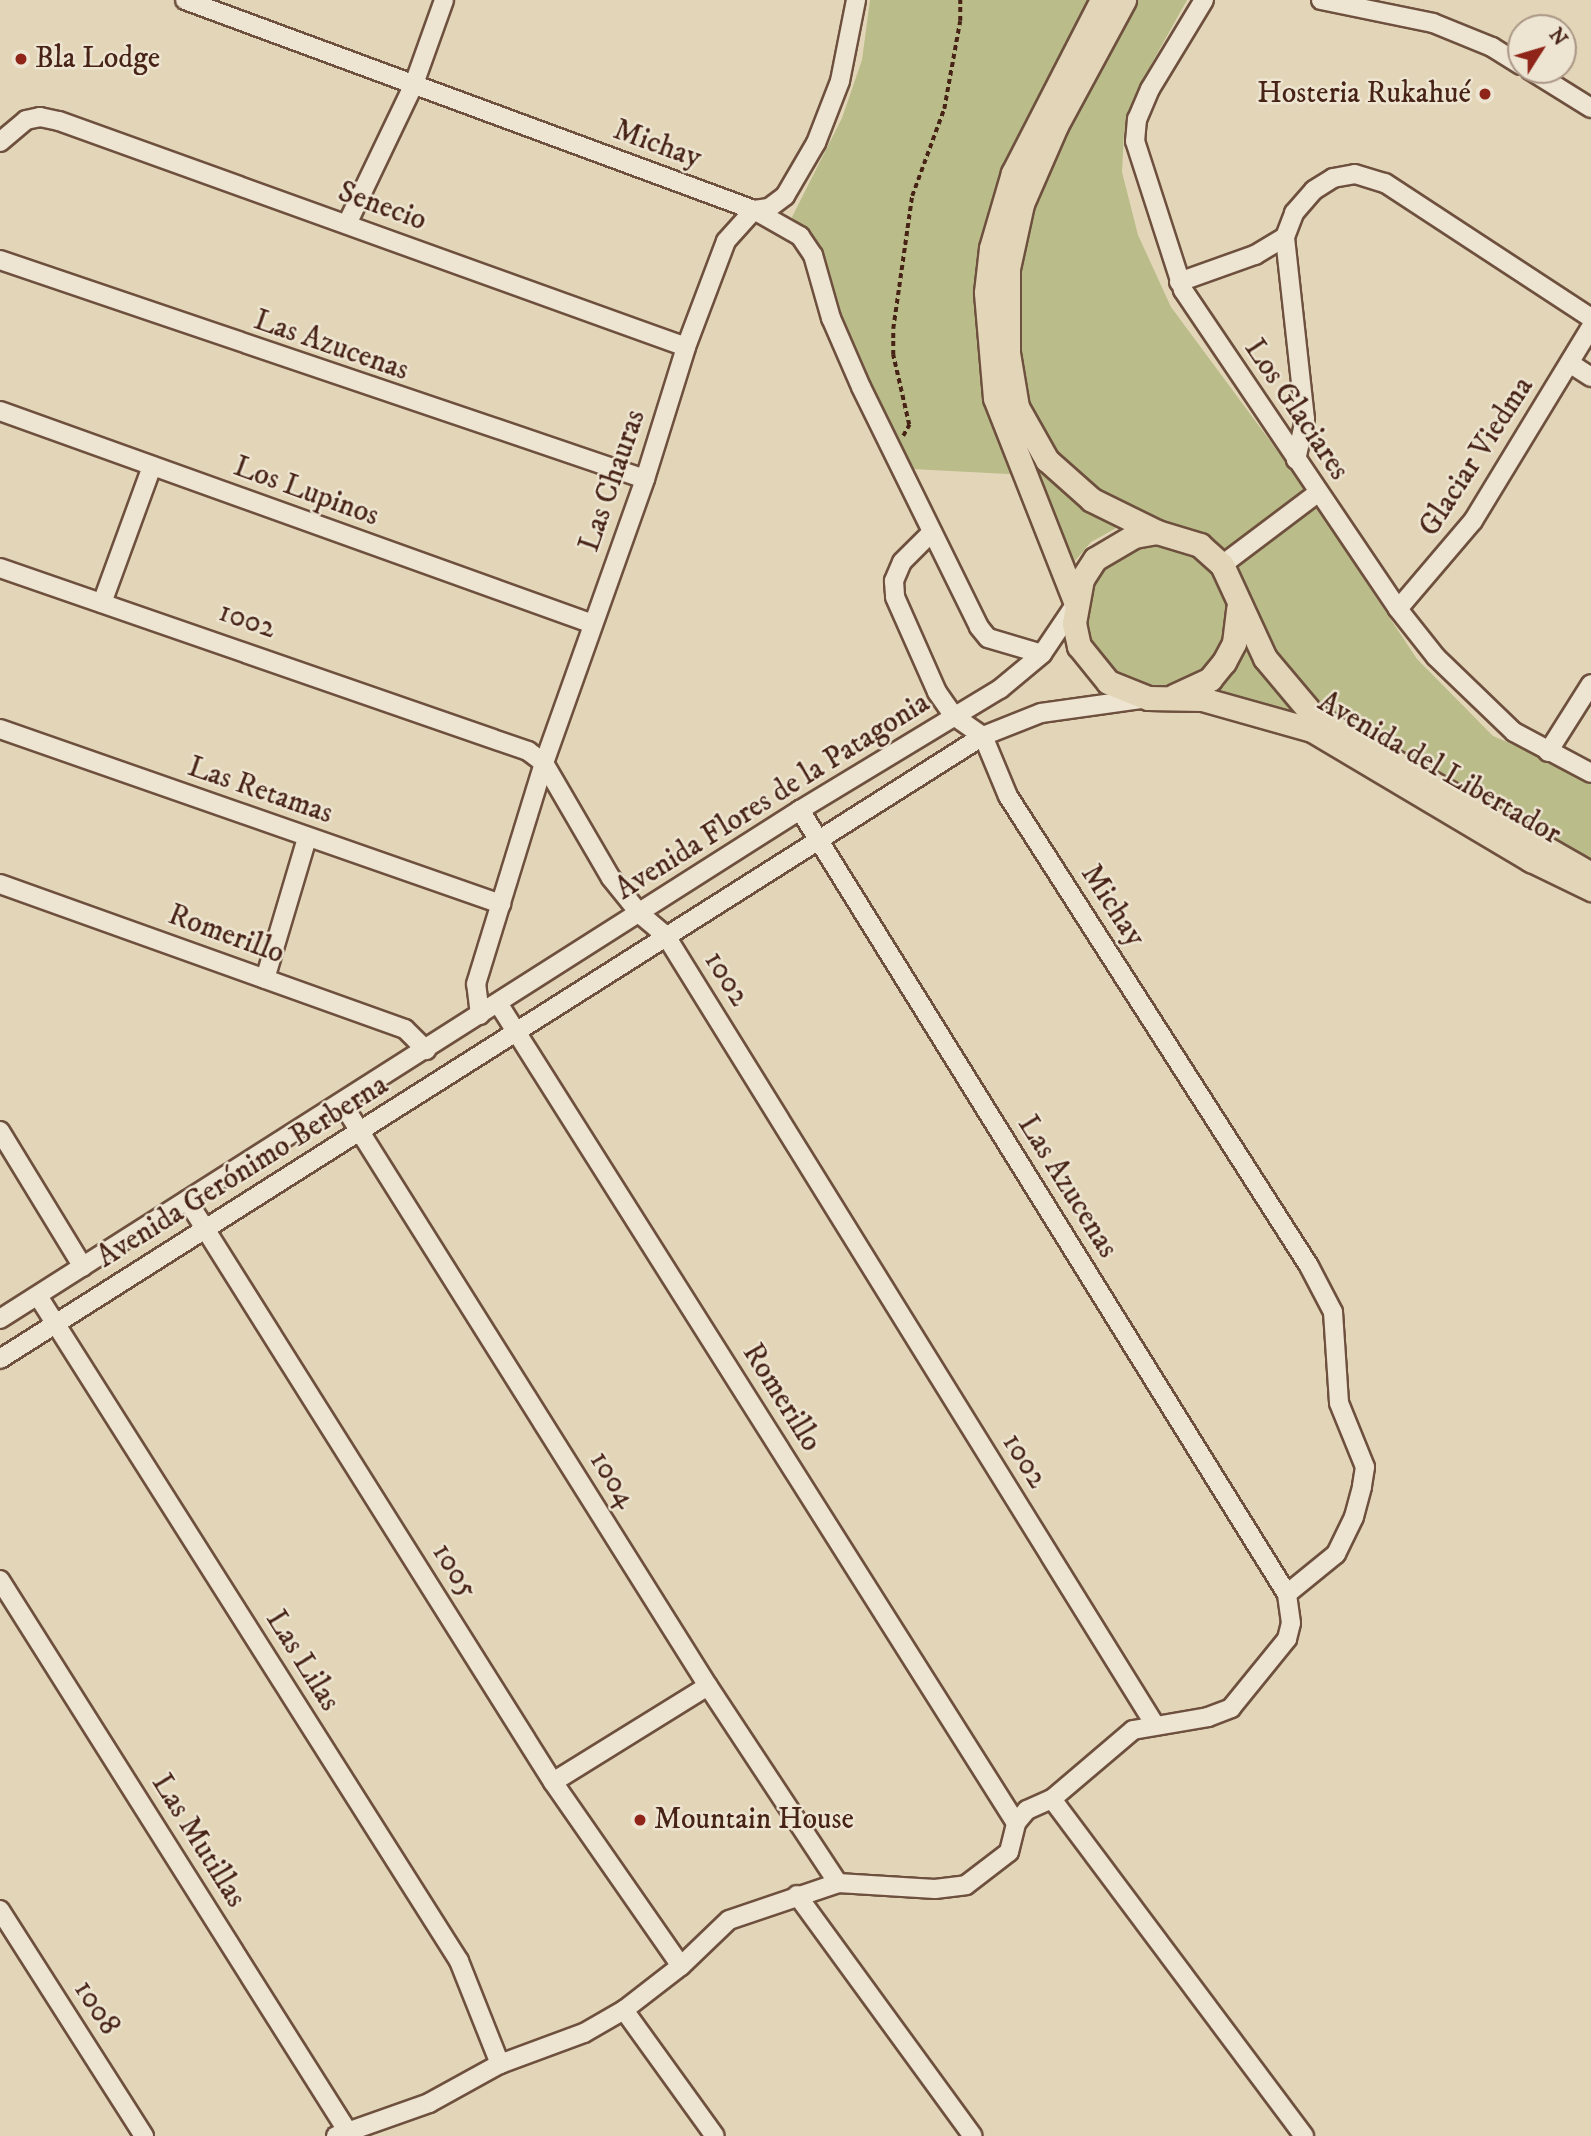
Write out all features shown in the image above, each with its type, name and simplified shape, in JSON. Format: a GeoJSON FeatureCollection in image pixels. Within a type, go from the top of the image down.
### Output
{"type":"FeatureCollection","features":[{"type":"Feature","properties":{"kind":"main road","name":"Avenida del Libertador"},"geometry":{"type":"LineString","coordinates":[[1101,0],[1013,173],[991,248],[986,292],[995,398],[1075,603],[1079,646],[1091,666],[1117,687],[1159,697],[1234,706],[1312,730],[1531,860],[1591,889]]}},
{"type":"Feature","properties":{"kind":"main road","name":"Avenida del Libertador"},"geometry":{"type":"LineString","coordinates":[[1124,0],[1062,114],[1022,204],[1008,268],[1007,327],[1017,407],[1038,447],[1092,500],[1157,533],[1200,545],[1223,565],[1265,657],[1312,714],[1591,874]]}},
{"type":"Feature","properties":{"kind":"main road","name":"Avenida del Libertador"},"geometry":{"type":"LineString","coordinates":[[1075,603],[1082,579],[1104,552],[1134,536],[1157,533]]}},
{"type":"Feature","properties":{"kind":"main road","name":"Avenida del Libertador"},"geometry":{"type":"LineString","coordinates":[[1159,697],[1210,679],[1224,662],[1234,643],[1238,601]]}},
{"type":"Feature","properties":{"kind":"street","name":"Michay"},"geometry":{"type":"LineString","coordinates":[[185,0],[754,210],[800,236],[813,254],[831,318],[890,446],[988,638],[1042,654]]}},
{"type":"Feature","properties":{"kind":"street"},"geometry":{"type":"LineString","coordinates":[[347,225],[414,85],[444,0]]}},
{"type":"Feature","properties":{"kind":"street","name":"Las Chauras"},"geometry":{"type":"LineString","coordinates":[[480,1015],[476,984],[544,763],[645,480],[686,347],[726,241],[754,210],[769,208],[785,196],[816,143],[840,81],[856,0]]}},
{"type":"Feature","properties":{"kind":"street","name":"Los Glaciares"},"geometry":{"type":"LineString","coordinates":[[1204,0],[1150,89],[1135,141],[1180,282],[1296,460],[1398,609],[1481,704],[1548,752],[1591,773]]}},
{"type":"Feature","properties":{"kind":"street"},"geometry":{"type":"LineString","coordinates":[[1321,0],[1433,23],[1482,42],[1507,57]]}},
{"type":"Feature","properties":{"kind":"street"},"geometry":{"type":"LineString","coordinates":[[1552,84],[1591,108]]}},
{"type":"Feature","properties":{"kind":"street","name":"Senecio"},"geometry":{"type":"LineString","coordinates":[[0,142],[26,120],[40,117],[59,121],[686,347]]}},
{"type":"Feature","properties":{"kind":"street"},"geometry":{"type":"LineString","coordinates":[[1296,460],[1305,419],[1285,237],[1294,213],[1314,190],[1333,178],[1354,174],[1385,183],[1591,318]]}},
{"type":"Feature","properties":{"kind":"street"},"geometry":{"type":"LineString","coordinates":[[1180,282],[1255,255],[1285,237]]}},
{"type":"Feature","properties":{"kind":"street","name":"Las Azucenas"},"geometry":{"type":"LineString","coordinates":[[0,260],[645,480]]}},
{"type":"Feature","properties":{"kind":"street","name":"Glaciar Viedma"},"geometry":{"type":"LineString","coordinates":[[1398,609],[1455,547],[1591,327]]}},
{"type":"Feature","properties":{"kind":"street"},"geometry":{"type":"LineString","coordinates":[[1570,364],[1591,377]]}},
{"type":"Feature","properties":{"kind":"street","name":"Los Lupinos"},"geometry":{"type":"LineString","coordinates":[[0,411],[593,624]]}},
{"type":"Feature","properties":{"kind":"street"},"geometry":{"type":"LineString","coordinates":[[102,603],[152,466]]}},
{"type":"Feature","properties":{"kind":"street"},"geometry":{"type":"LineString","coordinates":[[1223,565],[1319,492]]}},
{"type":"Feature","properties":{"kind":"street"},"geometry":{"type":"LineString","coordinates":[[932,532],[901,562],[894,581],[895,597],[937,692],[954,716],[983,736]]}},
{"type":"Feature","properties":{"kind":"street","name":"1002"},"geometry":{"type":"LineString","coordinates":[[0,568],[528,751],[544,763],[611,878],[640,914],[666,936],[1155,1725]]}},
{"type":"Feature","properties":{"kind":"street","name":"Avenida Flores de la Patagonia"},"geometry":{"type":"LineString","coordinates":[[480,1015],[800,810],[1027,671],[1042,654],[1075,603]]}},
{"type":"Feature","properties":{"kind":"street"},"geometry":{"type":"LineString","coordinates":[[1548,752],[1591,684]]}},
{"type":"Feature","properties":{"kind":"street","name":"Avenida Flores de la Patagonia"},"geometry":{"type":"LineString","coordinates":[[516,1032],[983,736],[1041,713],[1159,697]]}},
{"type":"Feature","properties":{"kind":"street","name":"Las Retamas"},"geometry":{"type":"LineString","coordinates":[[0,729],[501,904]]}},
{"type":"Feature","properties":{"kind":"street","name":"Michay"},"geometry":{"type":"LineString","coordinates":[[983,736],[1007,796],[1309,1266],[1333,1312],[1339,1403],[1365,1467],[1362,1487],[1354,1517],[1336,1554],[1287,1594]]}},
{"type":"Feature","properties":{"kind":"street","name":"Las Azucenas"},"geometry":{"type":"LineString","coordinates":[[800,810],[1287,1594]]}},
{"type":"Feature","properties":{"kind":"street"},"geometry":{"type":"LineString","coordinates":[[265,979],[307,838]]}},
{"type":"Feature","properties":{"kind":"street","name":"Romerillo"},"geometry":{"type":"LineString","coordinates":[[0,884],[405,1029],[426,1050]]}},
{"type":"Feature","properties":{"kind":"street","name":"Romerillo"},"geometry":{"type":"LineString","coordinates":[[498,1003],[1016,1823]]}},
{"type":"Feature","properties":{"kind":"street","name":"Avenida Gerónimo Berberna"},"geometry":{"type":"LineString","coordinates":[[0,1319],[480,1015]]}},
{"type":"Feature","properties":{"kind":"street","name":"Avenida Gerónimo Berberna"},"geometry":{"type":"LineString","coordinates":[[0,1359],[516,1032]]}},
{"type":"Feature","properties":{"kind":"street","name":"1004"},"geometry":{"type":"LineString","coordinates":[[342,1103],[708,1686],[838,1883]]}},
{"type":"Feature","properties":{"kind":"street"},"geometry":{"type":"LineString","coordinates":[[0,1131],[83,1267]]}},
{"type":"Feature","properties":{"kind":"street","name":"1005"},"geometry":{"type":"LineString","coordinates":[[187,1200],[553,1782],[681,1966]]}},
{"type":"Feature","properties":{"kind":"street","name":"Las Lilas"},"geometry":{"type":"LineString","coordinates":[[38,1296],[459,1961],[500,2064]]}},
{"type":"Feature","properties":{"kind":"street","name":"Las Mutillas"},"geometry":{"type":"LineString","coordinates":[[0,1580],[342,2134]]}},
{"type":"Feature","properties":{"kind":"street"},"geometry":{"type":"LineString","coordinates":[[342,2134],[429,2103],[500,2064],[584,2033],[624,2010],[681,1966],[730,1920],[838,1883],[935,1889],[966,1885],[1009,1852],[1016,1823],[1027,1810],[1052,1799],[1133,1730],[1200,1719],[1231,1708],[1287,1639],[1291,1623],[1287,1594]]}},
{"type":"Feature","properties":{"kind":"street"},"geometry":{"type":"LineString","coordinates":[[553,1782],[708,1686]]}},
{"type":"Feature","properties":{"kind":"street"},"geometry":{"type":"LineString","coordinates":[[1052,1799],[1304,2136]]}},
{"type":"Feature","properties":{"kind":"street"},"geometry":{"type":"LineString","coordinates":[[797,1895],[973,2136]]}},
{"type":"Feature","properties":{"kind":"street","name":"1008"},"geometry":{"type":"LineString","coordinates":[[0,1910],[144,2136]]}},
{"type":"Feature","properties":{"kind":"street"},"geometry":{"type":"LineString","coordinates":[[624,2010],[715,2136]]}},
{"type":"Feature","properties":{"kind":"path"},"geometry":{"type":"LineString","coordinates":[[890,446],[906,434],[909,425],[894,355],[893,329],[912,196],[944,109],[960,21],[960,0]]}},
{"type":"Feature","properties":{"kind":"green space"},"geometry":{"type":"Polygon","coordinates":[[[870,0],[1187,0],[1143,79],[1124,132],[1122,172],[1138,235],[1171,307],[1293,472],[1417,659],[1493,736],[1591,778],[1591,862],[1314,704],[1271,651],[1235,571],[1159,524],[1047,475],[1074,500],[1120,526],[1091,542],[1069,568],[1030,475],[912,469],[792,217],[842,118],[862,60],[870,0]]]}},
{"type":"Feature","properties":{"kind":"green space"},"geometry":{"type":"Polygon","coordinates":[[[1157,544],[1184,550],[1208,565],[1223,589],[1229,616],[1223,643],[1208,667],[1184,682],[1157,688],[1130,682],[1106,667],[1091,643],[1085,616],[1091,589],[1106,565],[1130,550],[1157,544]]]}},
{"type":"Feature","properties":{"kind":"green space"},"geometry":{"type":"Polygon","coordinates":[[[1243,636],[1304,719],[1203,692],[1243,636]]]}},
{"type":"Feature","properties":{"kind":"place","name":"Bla Lodge"},"geometry":{"type":"Point","coordinates":[21,59]}},
{"type":"Feature","properties":{"kind":"place","name":"Hosteria Rukahué"},"geometry":{"type":"Point","coordinates":[1485,94]}},
{"type":"Feature","properties":{"kind":"place","name":"Mountain House"},"geometry":{"type":"Point","coordinates":[640,1820]}}]}
